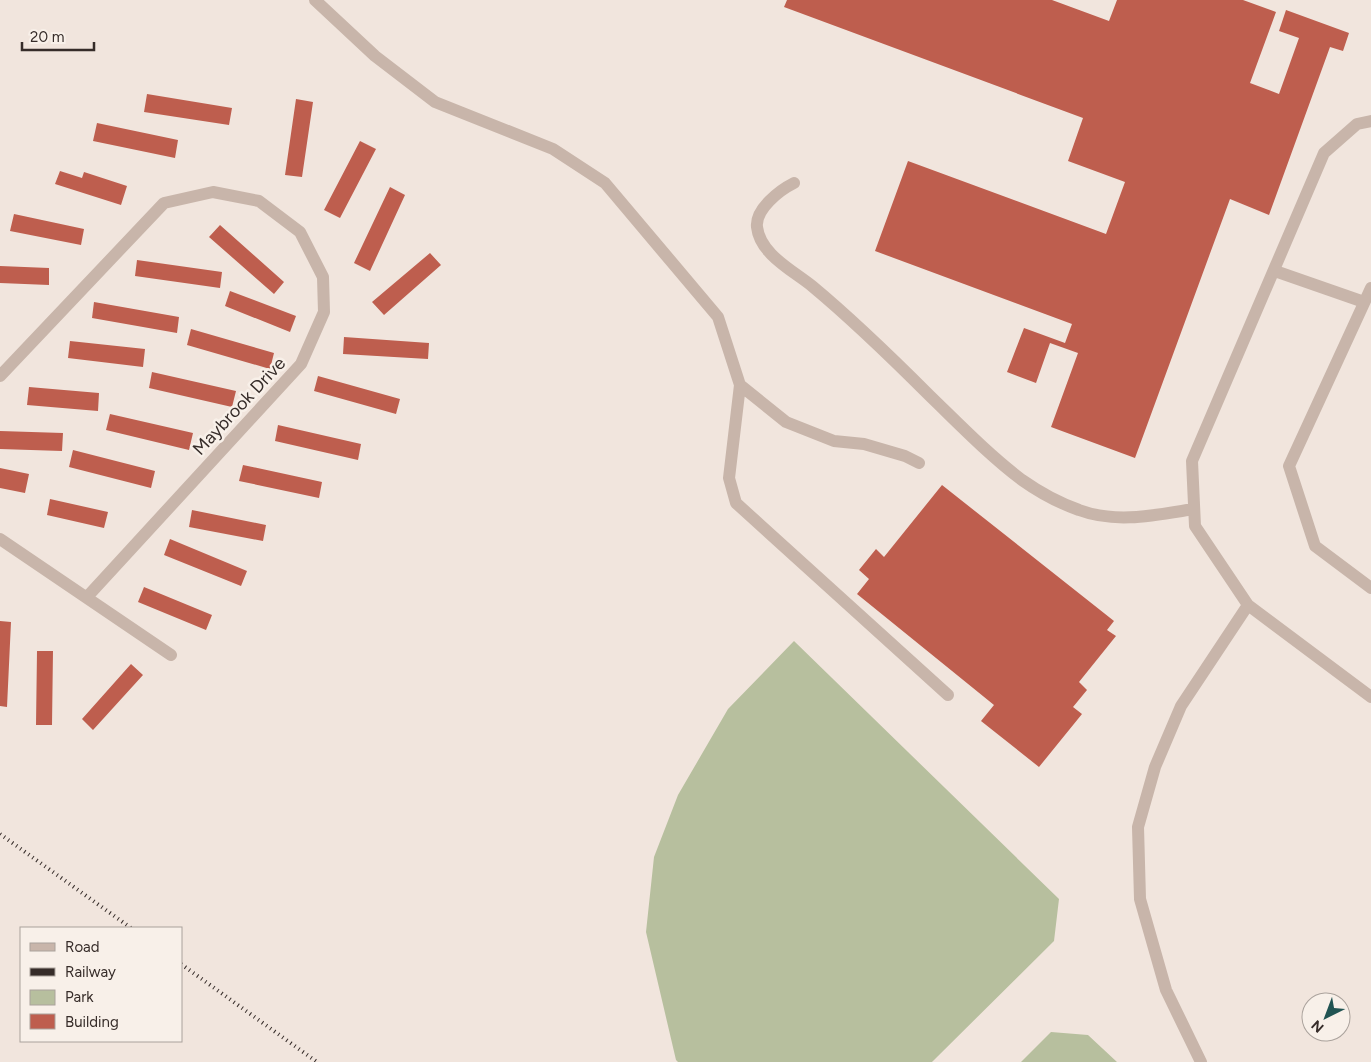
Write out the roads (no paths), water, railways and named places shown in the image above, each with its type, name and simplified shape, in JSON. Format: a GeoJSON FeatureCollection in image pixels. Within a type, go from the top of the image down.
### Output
{"type":"FeatureCollection","features":[{"type":"Feature","properties":{"kind":"street"},"geometry":{"type":"LineString","coordinates":[[315,0],[375,56],[435,102],[553,149],[605,183],[718,316],[740,386],[729,478],[736,503],[948,695]]}},
{"type":"Feature","properties":{"kind":"street"},"geometry":{"type":"LineString","coordinates":[[1371,121],[1357,124],[1324,153],[1192,461],[1195,526],[1248,605],[1371,697]]}},
{"type":"Feature","properties":{"kind":"street"},"geometry":{"type":"LineString","coordinates":[[794,183],[774,196],[758,217],[756,225],[763,244],[770,254],[826,298],[870,337],[995,458],[1024,481],[1053,499],[1080,510],[1105,517],[1131,518],[1194,510]]}},
{"type":"Feature","properties":{"kind":"street","name":"Maybrook Drive"},"geometry":{"type":"LineString","coordinates":[[0,376],[164,203],[213,192],[259,201],[300,232],[323,277],[324,312],[302,364],[87,597]]}},
{"type":"Feature","properties":{"kind":"street"},"geometry":{"type":"LineString","coordinates":[[1275,271],[1364,302]]}},
{"type":"Feature","properties":{"kind":"street"},"geometry":{"type":"LineString","coordinates":[[1371,288],[1288,466],[1315,546],[1371,588]]}},
{"type":"Feature","properties":{"kind":"street"},"geometry":{"type":"LineString","coordinates":[[740,386],[786,422],[834,441],[864,444],[905,456],[919,463]]}},
{"type":"Feature","properties":{"kind":"street"},"geometry":{"type":"LineString","coordinates":[[0,539],[171,655]]}},
{"type":"Feature","properties":{"kind":"street"},"geometry":{"type":"LineString","coordinates":[[1200,1062],[1166,990],[1140,899],[1138,827],[1155,767],[1181,706],[1248,605]]}},
{"type":"Feature","properties":{"kind":"railway"},"geometry":{"type":"LineString","coordinates":[[0,834],[130,927]]}},
{"type":"Feature","properties":{"kind":"railway"},"geometry":{"type":"LineString","coordinates":[[182,965],[317,1062]]}}]}
